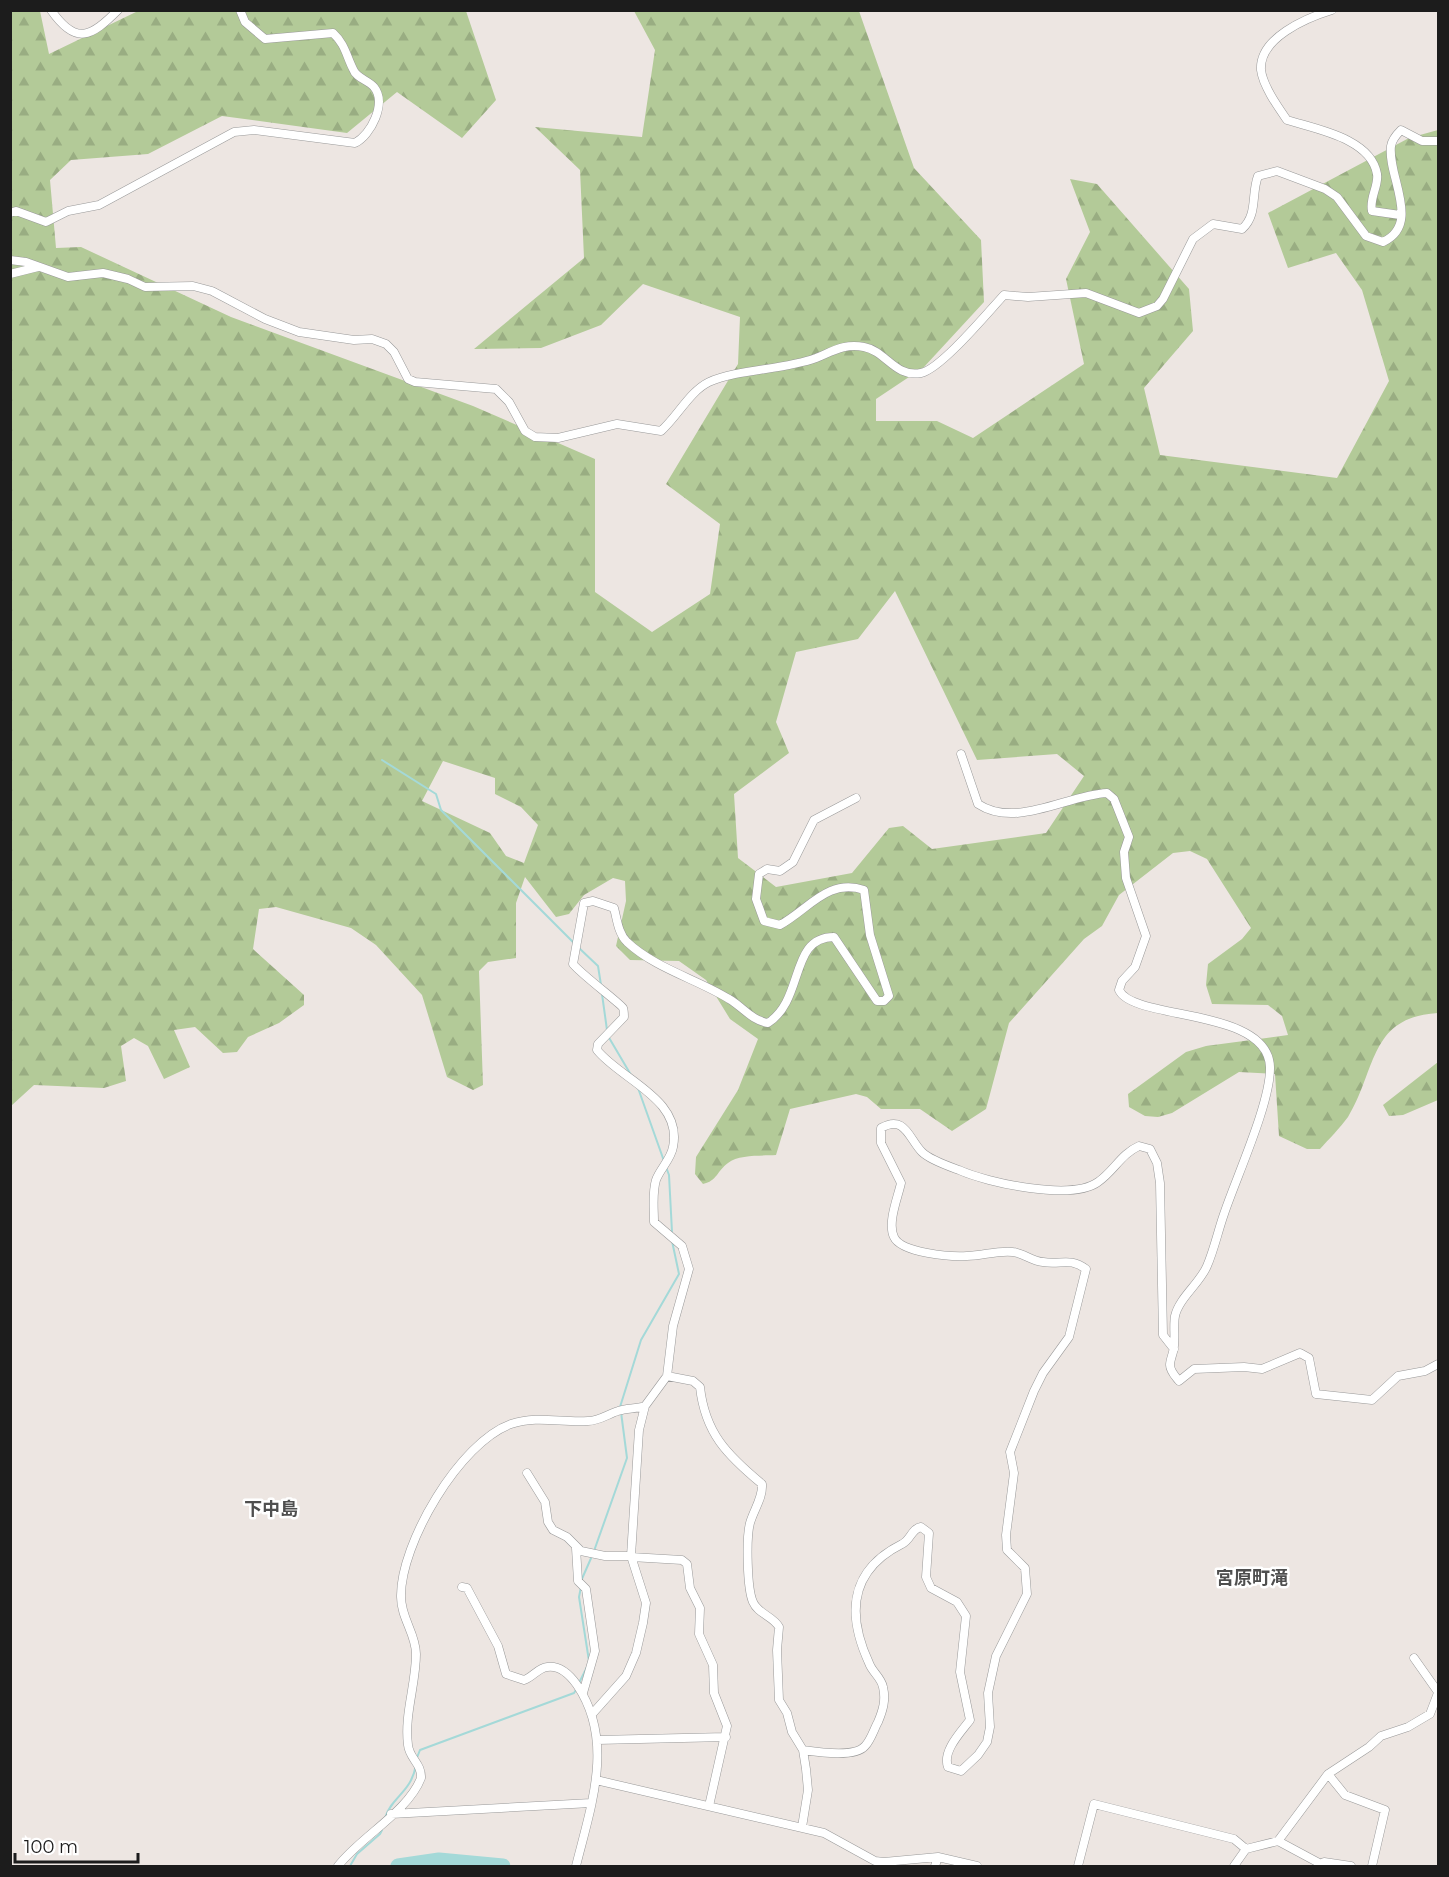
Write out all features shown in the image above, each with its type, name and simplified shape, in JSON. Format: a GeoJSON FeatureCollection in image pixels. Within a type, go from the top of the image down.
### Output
{"type":"FeatureCollection","features":[{"type":"Feature","properties":{"kind":"street"},"geometry":{"type":"LineString","coordinates":[[51,10],[75,33],[87,35],[103,25],[118,10]]}},
{"type":"Feature","properties":{"kind":"street"},"geometry":{"type":"LineString","coordinates":[[10,213],[16,211],[45,222],[68,210],[99,206],[234,132],[254,130],[356,143],[365,138],[380,106],[376,91],[354,72],[343,42],[333,33],[265,39],[245,22],[240,10]]}},
{"type":"Feature","properties":{"kind":"street"},"geometry":{"type":"LineString","coordinates":[[1332,10],[1275,39],[1263,55],[1261,72],[1287,120],[1360,147],[1373,163],[1378,175],[1370,204],[1372,211],[1400,215]]}},
{"type":"Feature","properties":{"kind":"street"},"geometry":{"type":"LineString","coordinates":[[10,260],[39,266],[68,276],[103,273],[128,279],[145,287],[193,286],[212,291],[265,319],[299,332],[354,340],[372,339],[386,344],[394,352],[408,379],[425,385],[496,389],[509,402],[525,431],[536,437],[558,438],[617,424],[661,431],[670,425],[691,397],[707,382],[784,367],[816,358],[839,347],[866,347],[879,353],[897,369],[921,373],[932,368],[966,337],[1004,295],[1028,297],[1086,293],[1140,313],[1156,306],[1163,299],[1188,247],[1199,234],[1213,224],[1242,229],[1248,223],[1253,211],[1254,186],[1258,176],[1277,171],[1325,189],[1337,197],[1371,240],[1383,242],[1393,237],[1400,228],[1400,198],[1391,146],[1394,137],[1401,130],[1422,141],[1438,141]]}},
{"type":"Feature","properties":{"kind":"street"},"geometry":{"type":"LineString","coordinates":[[10,274],[39,266]]}},
{"type":"Feature","properties":{"kind":"street"},"geometry":{"type":"LineString","coordinates":[[961,754],[978,804],[997,812],[1025,812],[1090,793],[1107,793],[1114,799],[1129,837],[1124,852],[1126,878],[1146,936],[1135,967],[1122,981],[1119,990],[1122,997],[1130,1002],[1184,1013],[1233,1028],[1262,1043],[1269,1051],[1270,1069],[1255,1130],[1208,1265],[1175,1314],[1174,1349],[1170,1365],[1179,1381],[1194,1369],[1244,1367],[1262,1369],[1300,1353],[1309,1358],[1316,1394],[1372,1400],[1398,1376],[1425,1371],[1438,1364]]}},
{"type":"Feature","properties":{"kind":"street"},"geometry":{"type":"LineString","coordinates":[[593,1713],[626,1676],[639,1641],[646,1603],[631,1556],[639,1430],[645,1407],[667,1376],[673,1326],[689,1269],[682,1246],[654,1222],[656,1180],[673,1149],[674,1127],[666,1111],[655,1099],[597,1050],[598,1044],[624,1017],[624,1009],[618,1001],[582,975],[573,964],[584,903],[593,901],[614,908],[620,931],[627,941],[654,960],[731,1000],[758,1021],[768,1023],[780,1015],[804,954],[814,940],[823,937],[834,937],[869,993],[877,1001],[884,1001],[889,996],[870,935],[864,890],[842,886],[831,889],[801,914],[780,925],[764,921],[756,899],[759,874],[767,869],[780,871],[787,867],[793,862],[813,820],[856,798]]}},
{"type":"Feature","properties":{"kind":"street"},"geometry":{"type":"LineString","coordinates":[[803,1750],[850,1752],[866,1745],[884,1708],[883,1692],[880,1679],[868,1662],[855,1617],[855,1598],[861,1580],[881,1556],[906,1542],[916,1528],[921,1527],[929,1533],[926,1577],[931,1588],[957,1602],[966,1616],[960,1672],[970,1720],[952,1744],[946,1762],[948,1767],[961,1771],[978,1755],[987,1742],[990,1727],[988,1693],[996,1656],[1027,1594],[1025,1568],[1007,1550],[1006,1535],[1014,1473],[1010,1452],[1034,1390],[1043,1373],[1069,1338],[1086,1269],[1069,1260],[1043,1262],[1013,1252],[965,1256],[927,1252],[910,1249],[896,1241],[893,1235],[894,1211],[901,1183],[881,1143],[881,1128],[887,1124],[900,1124],[907,1129],[922,1153],[970,1175],[1032,1189],[1089,1188],[1105,1176],[1126,1152],[1139,1146],[1150,1149],[1156,1162],[1160,1183],[1163,1335],[1174,1349]]}},
{"type":"Feature","properties":{"kind":"street"},"geometry":{"type":"LineString","coordinates":[[667,1376],[693,1381],[700,1387],[702,1405],[721,1448],[762,1484],[763,1492],[749,1532],[751,1598],[756,1609],[771,1617],[779,1627],[777,1650],[779,1700],[787,1713],[792,1732],[803,1750],[808,1790],[802,1827]]}},
{"type":"Feature","properties":{"kind":"street"},"geometry":{"type":"LineString","coordinates":[[338,1866],[353,1848],[392,1814],[421,1778],[420,1768],[408,1746],[416,1647],[403,1611],[401,1595],[403,1574],[415,1537],[435,1500],[477,1445],[507,1425],[533,1419],[595,1421],[621,1410],[645,1407]]}},
{"type":"Feature","properties":{"kind":"street"},"geometry":{"type":"LineString","coordinates":[[527,1473],[545,1502],[551,1528],[567,1537],[576,1548],[601,1555],[682,1560],[687,1564],[690,1588],[700,1608],[699,1634],[713,1665],[714,1693],[727,1721],[726,1737],[710,1806]]}},
{"type":"Feature","properties":{"kind":"street"},"geometry":{"type":"LineString","coordinates":[[576,1548],[578,1579],[586,1589],[595,1651],[583,1693]]}},
{"type":"Feature","properties":{"kind":"street"},"geometry":{"type":"LineString","coordinates":[[462,1587],[467,1588],[498,1646],[506,1674],[524,1680],[541,1668],[558,1668],[571,1676],[593,1713],[597,1740],[596,1780],[576,1866]]}},
{"type":"Feature","properties":{"kind":"street"},"geometry":{"type":"LineString","coordinates":[[1234,1866],[1246,1849],[1278,1841],[1328,1774],[1369,1747],[1381,1736],[1408,1727],[1430,1714],[1438,1693],[1414,1658]]}},
{"type":"Feature","properties":{"kind":"street"},"geometry":{"type":"LineString","coordinates":[[597,1740],[726,1737]]}},
{"type":"Feature","properties":{"kind":"street"},"geometry":{"type":"LineString","coordinates":[[1328,1774],[1345,1795],[1385,1810],[1372,1866]]}},
{"type":"Feature","properties":{"kind":"street"},"geometry":{"type":"LineString","coordinates":[[596,1780],[824,1833],[875,1861],[938,1857],[977,1866]]}},
{"type":"Feature","properties":{"kind":"street"},"geometry":{"type":"LineString","coordinates":[[392,1814],[591,1803]]}},
{"type":"Feature","properties":{"kind":"street"},"geometry":{"type":"LineString","coordinates":[[1078,1866],[1094,1804],[1234,1839],[1246,1849]]}},
{"type":"Feature","properties":{"kind":"street"},"geometry":{"type":"LineString","coordinates":[[1278,1841],[1319,1865],[1351,1866]]}},
{"type":"Feature","properties":{"kind":"street"},"geometry":{"type":"LineString","coordinates":[[936,1866],[938,1857]]}},
{"type":"Feature","properties":{"kind":"green space"},"geometry":{"type":"Polygon","coordinates":[[[11,11],[40,11],[49,54],[138,11],[466,11],[496,100],[462,138],[397,92],[347,133],[222,116],[148,154],[71,160],[50,180],[56,248],[81,247],[231,317],[473,406],[595,459],[595,592],[652,632],[710,594],[720,524],[666,484],[738,364],[740,317],[643,284],[601,325],[541,348],[474,349],[584,258],[580,170],[535,127],[642,137],[655,50],[634,11],[859,11],[914,168],[981,240],[984,302],[924,367],[876,399],[876,421],[937,421],[973,438],[1084,364],[1066,279],[1090,232],[1070,179],[1097,184],[1189,289],[1193,331],[1144,388],[1160,455],[1337,478],[1389,381],[1362,290],[1336,253],[1288,268],[1268,213],[1409,138],[1438,130],[1438,1013],[1416,1017],[1399,1024],[1387,1035],[1378,1049],[1348,1117],[1320,1149],[1307,1149],[1279,1136],[1275,1074],[1239,1072],[1172,1113],[1158,1117],[1145,1116],[1129,1107],[1128,1094],[1186,1052],[1206,1046],[1288,1035],[1282,1016],[1268,1005],[1212,1004],[1206,985],[1208,964],[1242,939],[1251,928],[1207,859],[1190,851],[1173,853],[1119,895],[1102,926],[1084,939],[1009,1023],[986,1109],[952,1131],[920,1109],[881,1109],[867,1097],[856,1094],[790,1109],[776,1155],[738,1158],[724,1166],[711,1181],[703,1184],[695,1174],[696,1157],[738,1090],[758,1039],[730,1019],[706,980],[679,961],[630,960],[616,946],[626,901],[625,881],[613,878],[584,895],[569,914],[556,917],[525,877],[516,903],[516,958],[488,962],[479,971],[483,1085],[473,1090],[447,1077],[422,995],[376,945],[351,928],[276,907],[259,909],[253,949],[304,995],[304,1005],[279,1023],[248,1037],[237,1052],[223,1053],[195,1027],[174,1030],[190,1067],[164,1079],[148,1046],[134,1038],[121,1046],[126,1081],[104,1088],[34,1085],[11,1106],[11,11]],[[895,591],[858,639],[796,652],[776,722],[789,753],[734,794],[738,858],[776,887],[852,873],[889,828],[903,826],[932,849],[1046,833],[1084,776],[1057,754],[977,760],[895,591]],[[443,761],[422,801],[490,833],[506,856],[524,863],[538,825],[521,807],[495,794],[495,778],[443,761]]]}},
{"type":"Feature","properties":{"kind":"green space"},"geometry":{"type":"Polygon","coordinates":[[[1438,1062],[1438,1100],[1403,1115],[1389,1116],[1383,1105],[1438,1062]]]}},
{"type":"Feature","properties":{"kind":"waterway"},"geometry":{"type":"LineString","coordinates":[[382,760],[436,794],[441,810],[575,944]]}},
{"type":"Feature","properties":{"kind":"waterway"},"geometry":{"type":"LineString","coordinates":[[579,948],[598,966],[601,985]]}},
{"type":"Feature","properties":{"kind":"waterway"},"geometry":{"type":"LineString","coordinates":[[602,994],[607,1030]]}},
{"type":"Feature","properties":{"kind":"waterway"},"geometry":{"type":"LineString","coordinates":[[608,1036],[631,1075]]}},
{"type":"Feature","properties":{"kind":"waterway"},"geometry":{"type":"LineString","coordinates":[[638,1088],[664,1161]]}},
{"type":"Feature","properties":{"kind":"waterway"},"geometry":{"type":"LineString","coordinates":[[666,1167],[669,1175],[672,1232]]}},
{"type":"Feature","properties":{"kind":"waterway"},"geometry":{"type":"LineString","coordinates":[[620,1407],[641,1340],[679,1274],[672,1241]]}},
{"type":"Feature","properties":{"kind":"waterway"},"geometry":{"type":"LineString","coordinates":[[594,1551],[627,1458],[621,1412]]}},
{"type":"Feature","properties":{"kind":"waterway"},"geometry":{"type":"LineString","coordinates":[[581,1581],[592,1556]]}},
{"type":"Feature","properties":{"kind":"waterway"},"geometry":{"type":"LineString","coordinates":[[581,1587],[579,1597],[589,1661]]}},
{"type":"Feature","properties":{"kind":"waterway"},"geometry":{"type":"LineString","coordinates":[[579,1683],[587,1667]]}},
{"type":"Feature","properties":{"kind":"waterway"},"geometry":{"type":"LineString","coordinates":[[416,1760],[420,1750],[574,1693],[577,1688]]}},
{"type":"Feature","properties":{"kind":"waterway"},"geometry":{"type":"LineString","coordinates":[[385,1818],[392,1804],[410,1782],[416,1765]]}},
{"type":"Feature","properties":{"kind":"waterway"},"geometry":{"type":"LineString","coordinates":[[350,1866],[357,1854],[382,1830]]}},
{"type":"Feature","properties":{"kind":"waterway"},"geometry":{"type":"LineString","coordinates":[[398,1866],[439,1860],[503,1866]]}},
{"type":"Feature","properties":{"kind":"district","name":"下中島"},"geometry":{"type":"Point","coordinates":[271,1509]}},
{"type":"Feature","properties":{"kind":"district","name":"宮原町滝"},"geometry":{"type":"Point","coordinates":[1252,1578]}}]}
